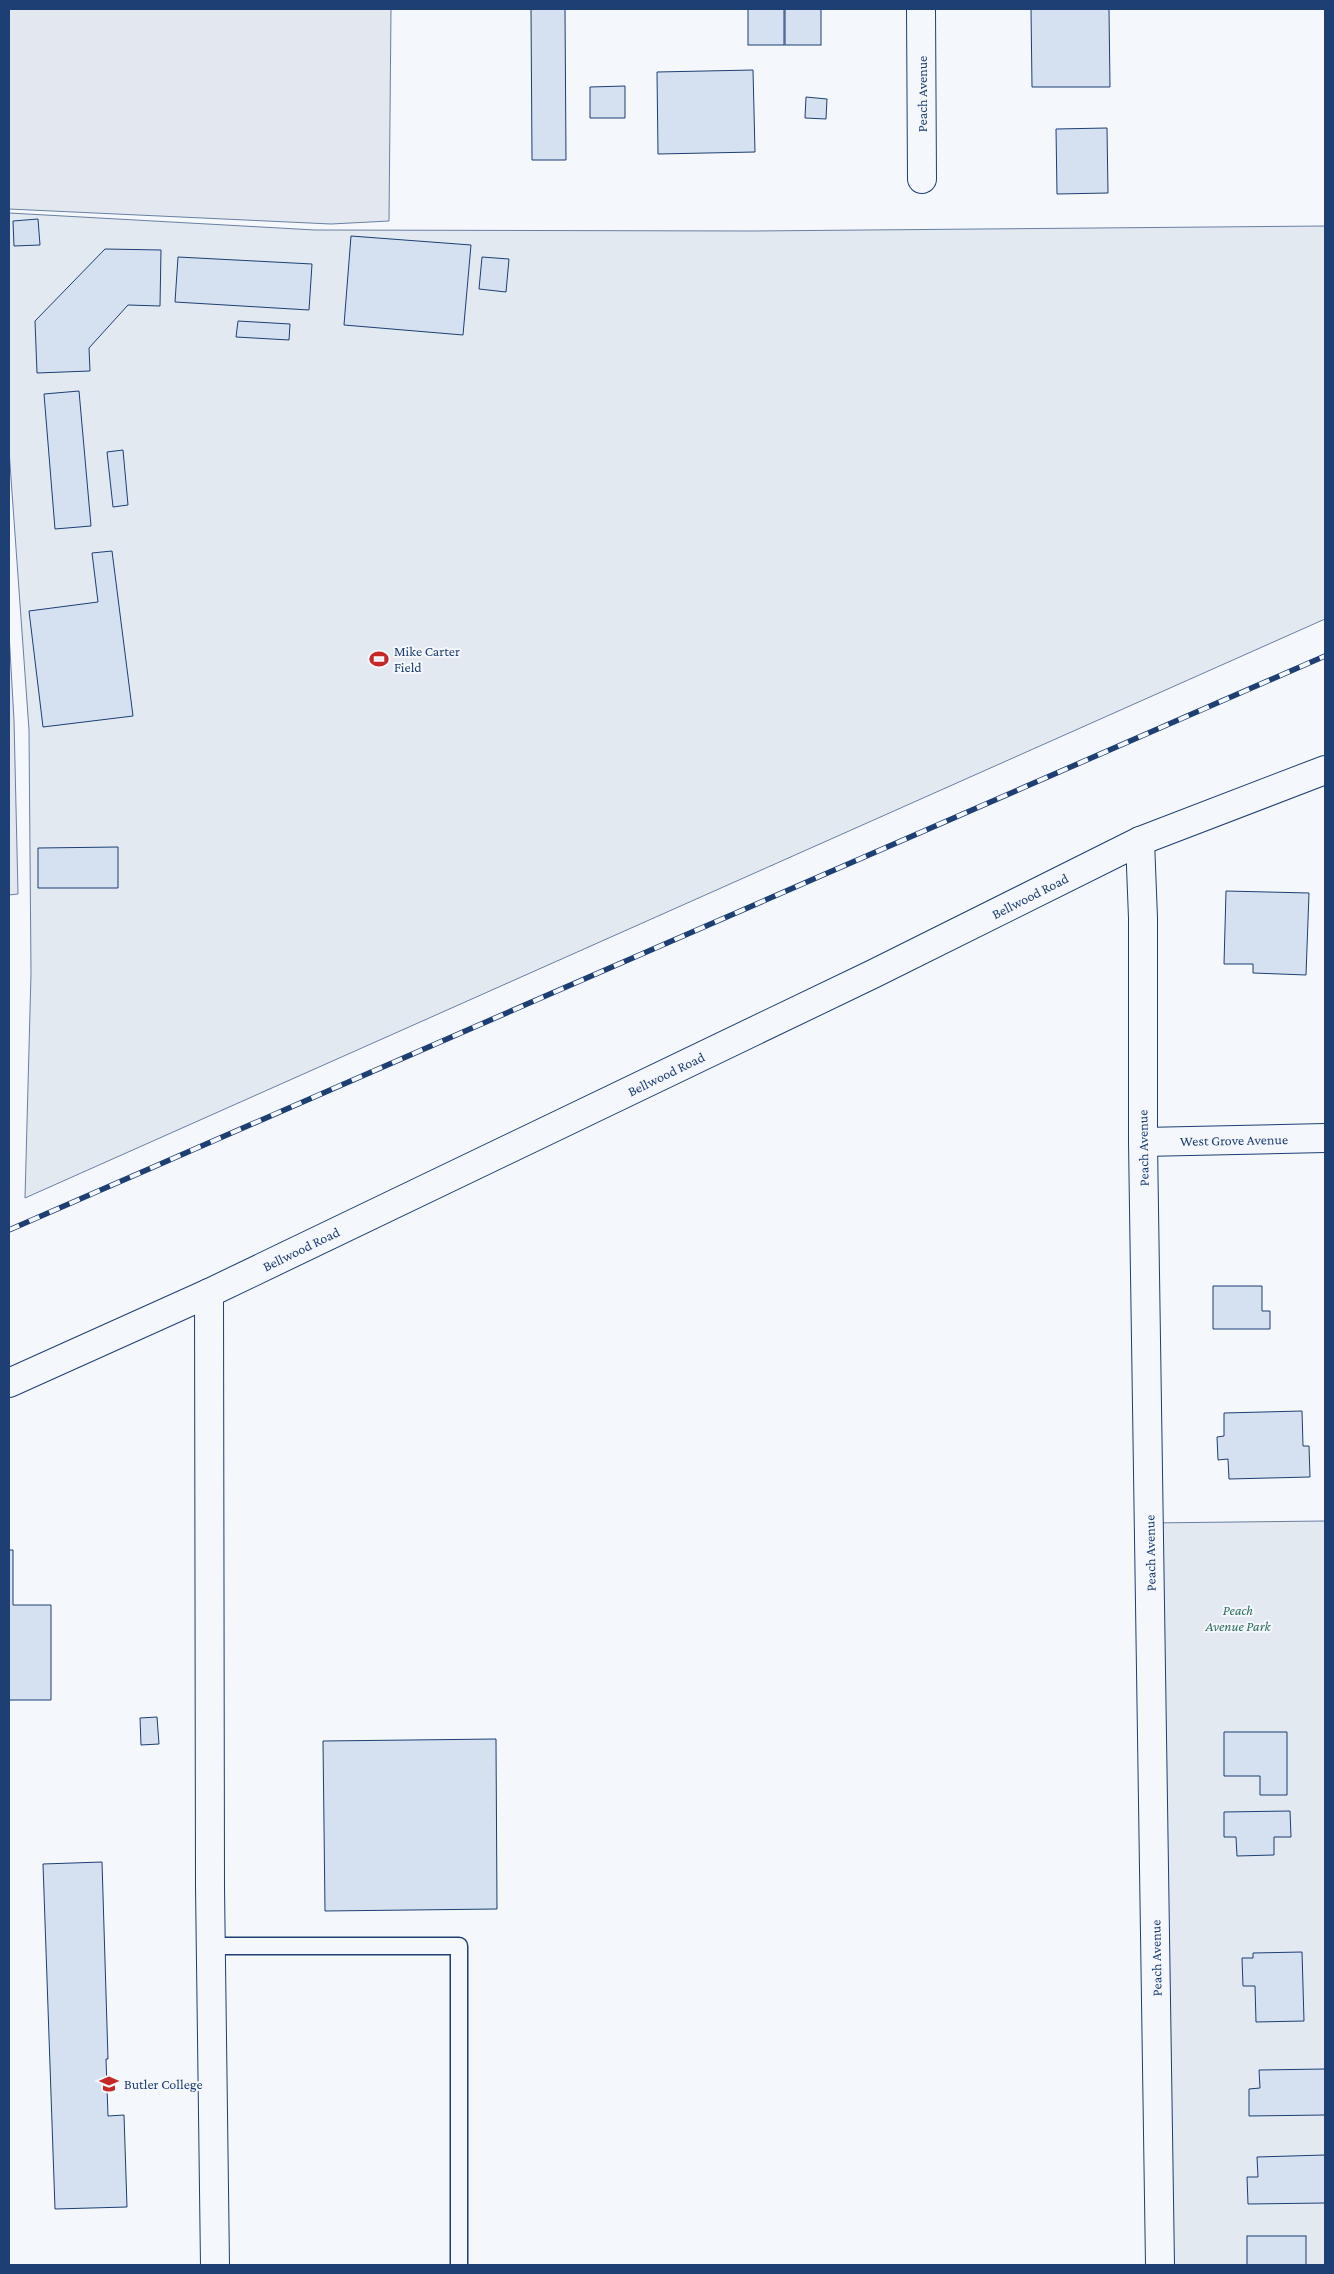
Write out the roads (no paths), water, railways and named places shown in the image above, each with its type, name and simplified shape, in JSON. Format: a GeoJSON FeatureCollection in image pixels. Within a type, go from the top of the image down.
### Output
{"type":"FeatureCollection","features":[{"type":"Feature","properties":{"kind":"street","name":"Peach Avenue"},"geometry":{"type":"LineString","coordinates":[[921,9],[922,179]]}},
{"type":"Feature","properties":{"kind":"street","name":"Bellwood Road"},"geometry":{"type":"LineString","coordinates":[[9,1383],[209,1293],[864,978],[1140,841],[1325,770]]}},
{"type":"Feature","properties":{"kind":"street","name":"Peach Avenue"},"geometry":{"type":"LineString","coordinates":[[1140,841],[1143,918],[1143,1142],[1160,2265]]}},
{"type":"Feature","properties":{"kind":"street","name":"West Grove Avenue"},"geometry":{"type":"LineString","coordinates":[[1143,1142],[1325,1138]]}},
{"type":"Feature","properties":{"kind":"street"},"geometry":{"type":"LineString","coordinates":[[209,1293],[211,1946],[216,2265]]}},
{"type":"Feature","properties":{"kind":"lane"},"geometry":{"type":"LineString","coordinates":[[211,1946],[459,1946],[459,2265]]}},
{"type":"Feature","properties":{"kind":"railway"},"geometry":{"type":"LineString","coordinates":[[9,1230],[1325,656]]}},
{"type":"Feature","properties":{"kind":"place","name":"Mike Carter Field"},"geometry":{"type":"Point","coordinates":[379,659]}},
{"type":"Feature","properties":{"kind":"place","name":"Butler College"},"geometry":{"type":"Point","coordinates":[109,2084]}},
{"type":"Feature","properties":{"kind":"park label","name":"Peach Avenue Park"},"geometry":{"type":"Point","coordinates":[1238,1618]}}]}
